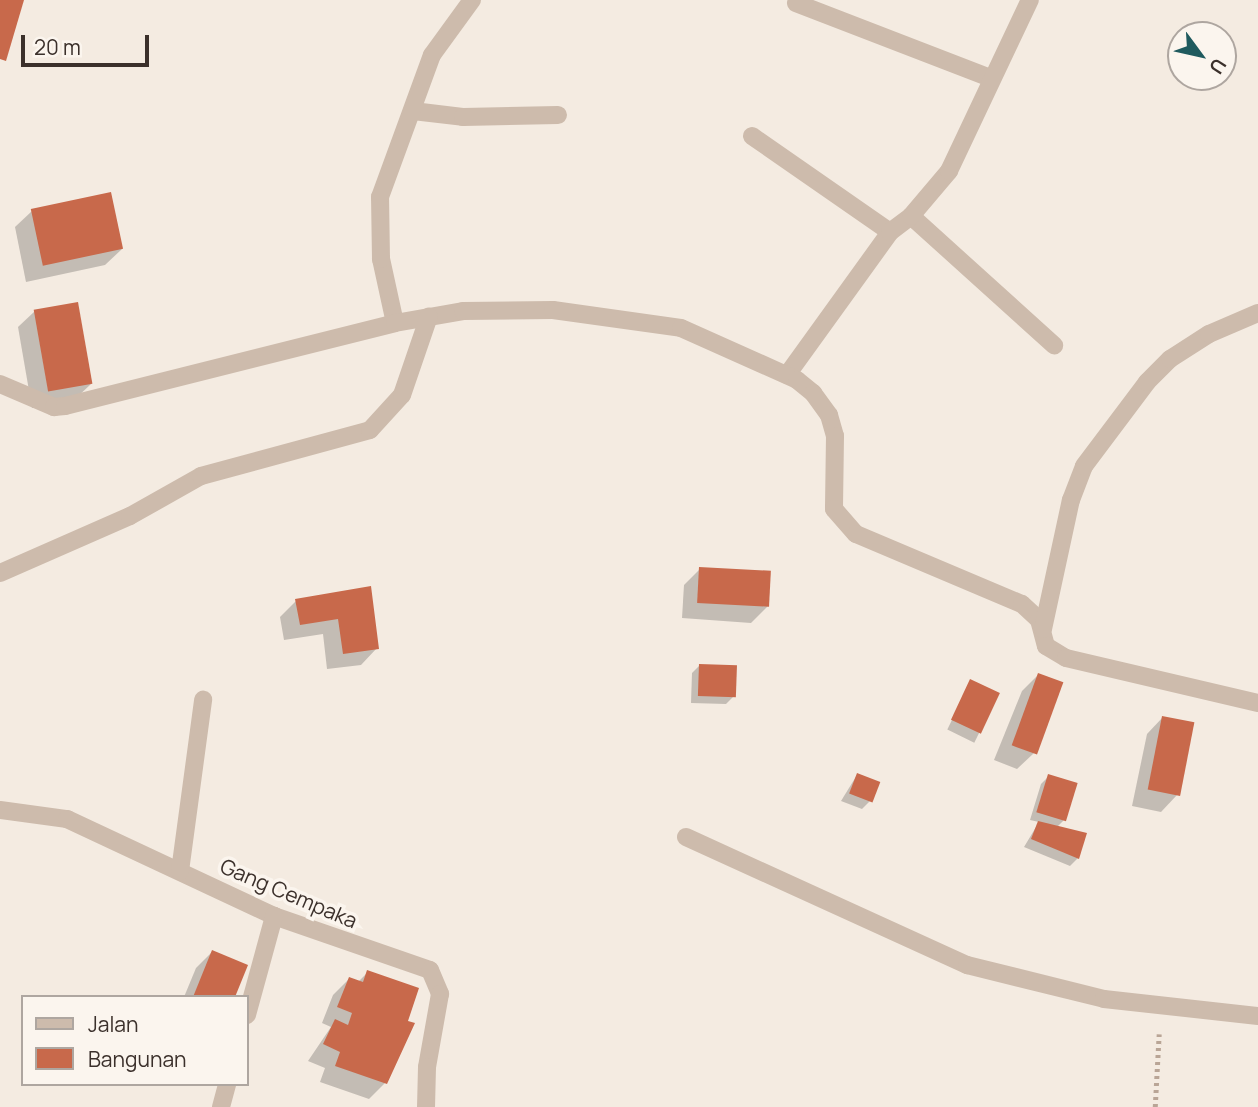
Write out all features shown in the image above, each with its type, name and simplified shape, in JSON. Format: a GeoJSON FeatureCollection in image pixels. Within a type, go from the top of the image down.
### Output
{"type":"FeatureCollection","features":[{"type":"Feature","properties":{"kind":"street"},"geometry":{"type":"LineString","coordinates":[[395,323],[377,222],[380,197],[435,48],[472,0]]}},
{"type":"Feature","properties":{"kind":"street"},"geometry":{"type":"LineString","coordinates":[[787,375],[890,232],[911,216],[949,171],[990,78],[1030,0]]}},
{"type":"Feature","properties":{"kind":"street"},"geometry":{"type":"LineString","coordinates":[[796,4],[990,78]]}},
{"type":"Feature","properties":{"kind":"street"},"geometry":{"type":"LineString","coordinates":[[413,111],[463,117],[558,116]]}},
{"type":"Feature","properties":{"kind":"street"},"geometry":{"type":"LineString","coordinates":[[752,136],[890,232]]}},
{"type":"Feature","properties":{"kind":"street"},"geometry":{"type":"LineString","coordinates":[[911,216],[1054,345]]}},
{"type":"Feature","properties":{"kind":"street"},"geometry":{"type":"LineString","coordinates":[[0,384],[54,407],[65,406],[395,323],[429,316],[510,309],[651,323],[690,332],[787,375],[813,393],[829,415],[835,436],[834,509],[847,528],[878,545],[1001,592],[1031,610],[1043,629]]}},
{"type":"Feature","properties":{"kind":"street"},"geometry":{"type":"LineString","coordinates":[[1258,313],[1209,334],[1170,359],[1147,382],[1084,466],[1071,500],[1043,629],[1046,646],[1066,658],[1258,703]]}},
{"type":"Feature","properties":{"kind":"street"},"geometry":{"type":"LineString","coordinates":[[0,573],[130,516],[201,476],[370,430],[402,395],[429,316]]}},
{"type":"Feature","properties":{"kind":"street"},"geometry":{"type":"LineString","coordinates":[[180,871],[203,700]]}},
{"type":"Feature","properties":{"kind":"street","name":"Gang Cempaka"},"geometry":{"type":"LineString","coordinates":[[0,810],[67,819],[274,916],[430,970],[440,994],[427,1067],[426,1107]]}},
{"type":"Feature","properties":{"kind":"street"},"geometry":{"type":"LineString","coordinates":[[686,837],[967,965],[1161,1009],[1258,1016]]}},
{"type":"Feature","properties":{"kind":"street"},"geometry":{"type":"LineString","coordinates":[[248,1012],[274,916]]}},
{"type":"Feature","properties":{"kind":"street"},"geometry":{"type":"LineString","coordinates":[[221,1107],[226,1086]]}},
{"type":"Feature","properties":{"kind":"path"},"geometry":{"type":"LineString","coordinates":[[1155,1107],[1161,1009]]}},
{"type":"Feature","properties":{"kind":"building"},"geometry":{"type":"Polygon","coordinates":[[[0,0],[24,0],[6,61],[0,59],[0,0]]]}},
{"type":"Feature","properties":{"kind":"building"},"geometry":{"type":"Polygon","coordinates":[[[111,192],[123,249],[43,266],[31,209],[111,192]]]}},
{"type":"Feature","properties":{"kind":"building"},"geometry":{"type":"Polygon","coordinates":[[[78,302],[92,384],[48,392],[34,310],[78,302]]]}},
{"type":"Feature","properties":{"kind":"building"},"geometry":{"type":"Polygon","coordinates":[[[699,567],[771,571],[769,607],[697,603],[699,567]]]}},
{"type":"Feature","properties":{"kind":"building"},"geometry":{"type":"Polygon","coordinates":[[[371,586],[379,649],[343,654],[338,619],[300,625],[295,599],[371,586]]]}},
{"type":"Feature","properties":{"kind":"building"},"geometry":{"type":"Polygon","coordinates":[[[699,664],[737,665],[736,697],[698,696],[699,664]]]}},
{"type":"Feature","properties":{"kind":"building"},"geometry":{"type":"Polygon","coordinates":[[[1038,673],[1063,682],[1037,755],[1012,745],[1038,673]]]}},
{"type":"Feature","properties":{"kind":"building"},"geometry":{"type":"Polygon","coordinates":[[[970,679],[1000,693],[981,734],[951,720],[970,679]]]}},
{"type":"Feature","properties":{"kind":"building"},"geometry":{"type":"Polygon","coordinates":[[[1162,716],[1194,722],[1180,796],[1148,790],[1162,716]]]}},
{"type":"Feature","properties":{"kind":"building"},"geometry":{"type":"Polygon","coordinates":[[[857,773],[880,782],[872,802],[849,794],[857,773]]]}},
{"type":"Feature","properties":{"kind":"building"},"geometry":{"type":"Polygon","coordinates":[[[1048,774],[1078,783],[1066,821],[1036,812],[1048,774]]]}},
{"type":"Feature","properties":{"kind":"building"},"geometry":{"type":"Polygon","coordinates":[[[1038,821],[1087,833],[1079,859],[1031,839],[1038,821]]]}},
{"type":"Feature","properties":{"kind":"building"},"geometry":{"type":"Polygon","coordinates":[[[212,950],[248,965],[236,995],[194,995],[212,950]]]}},
{"type":"Feature","properties":{"kind":"building"},"geometry":{"type":"Polygon","coordinates":[[[367,970],[419,988],[408,1021],[415,1023],[387,1084],[335,1066],[340,1052],[323,1044],[335,1019],[348,1025],[352,1013],[337,1007],[349,977],[363,982],[367,970]]]}}]}
